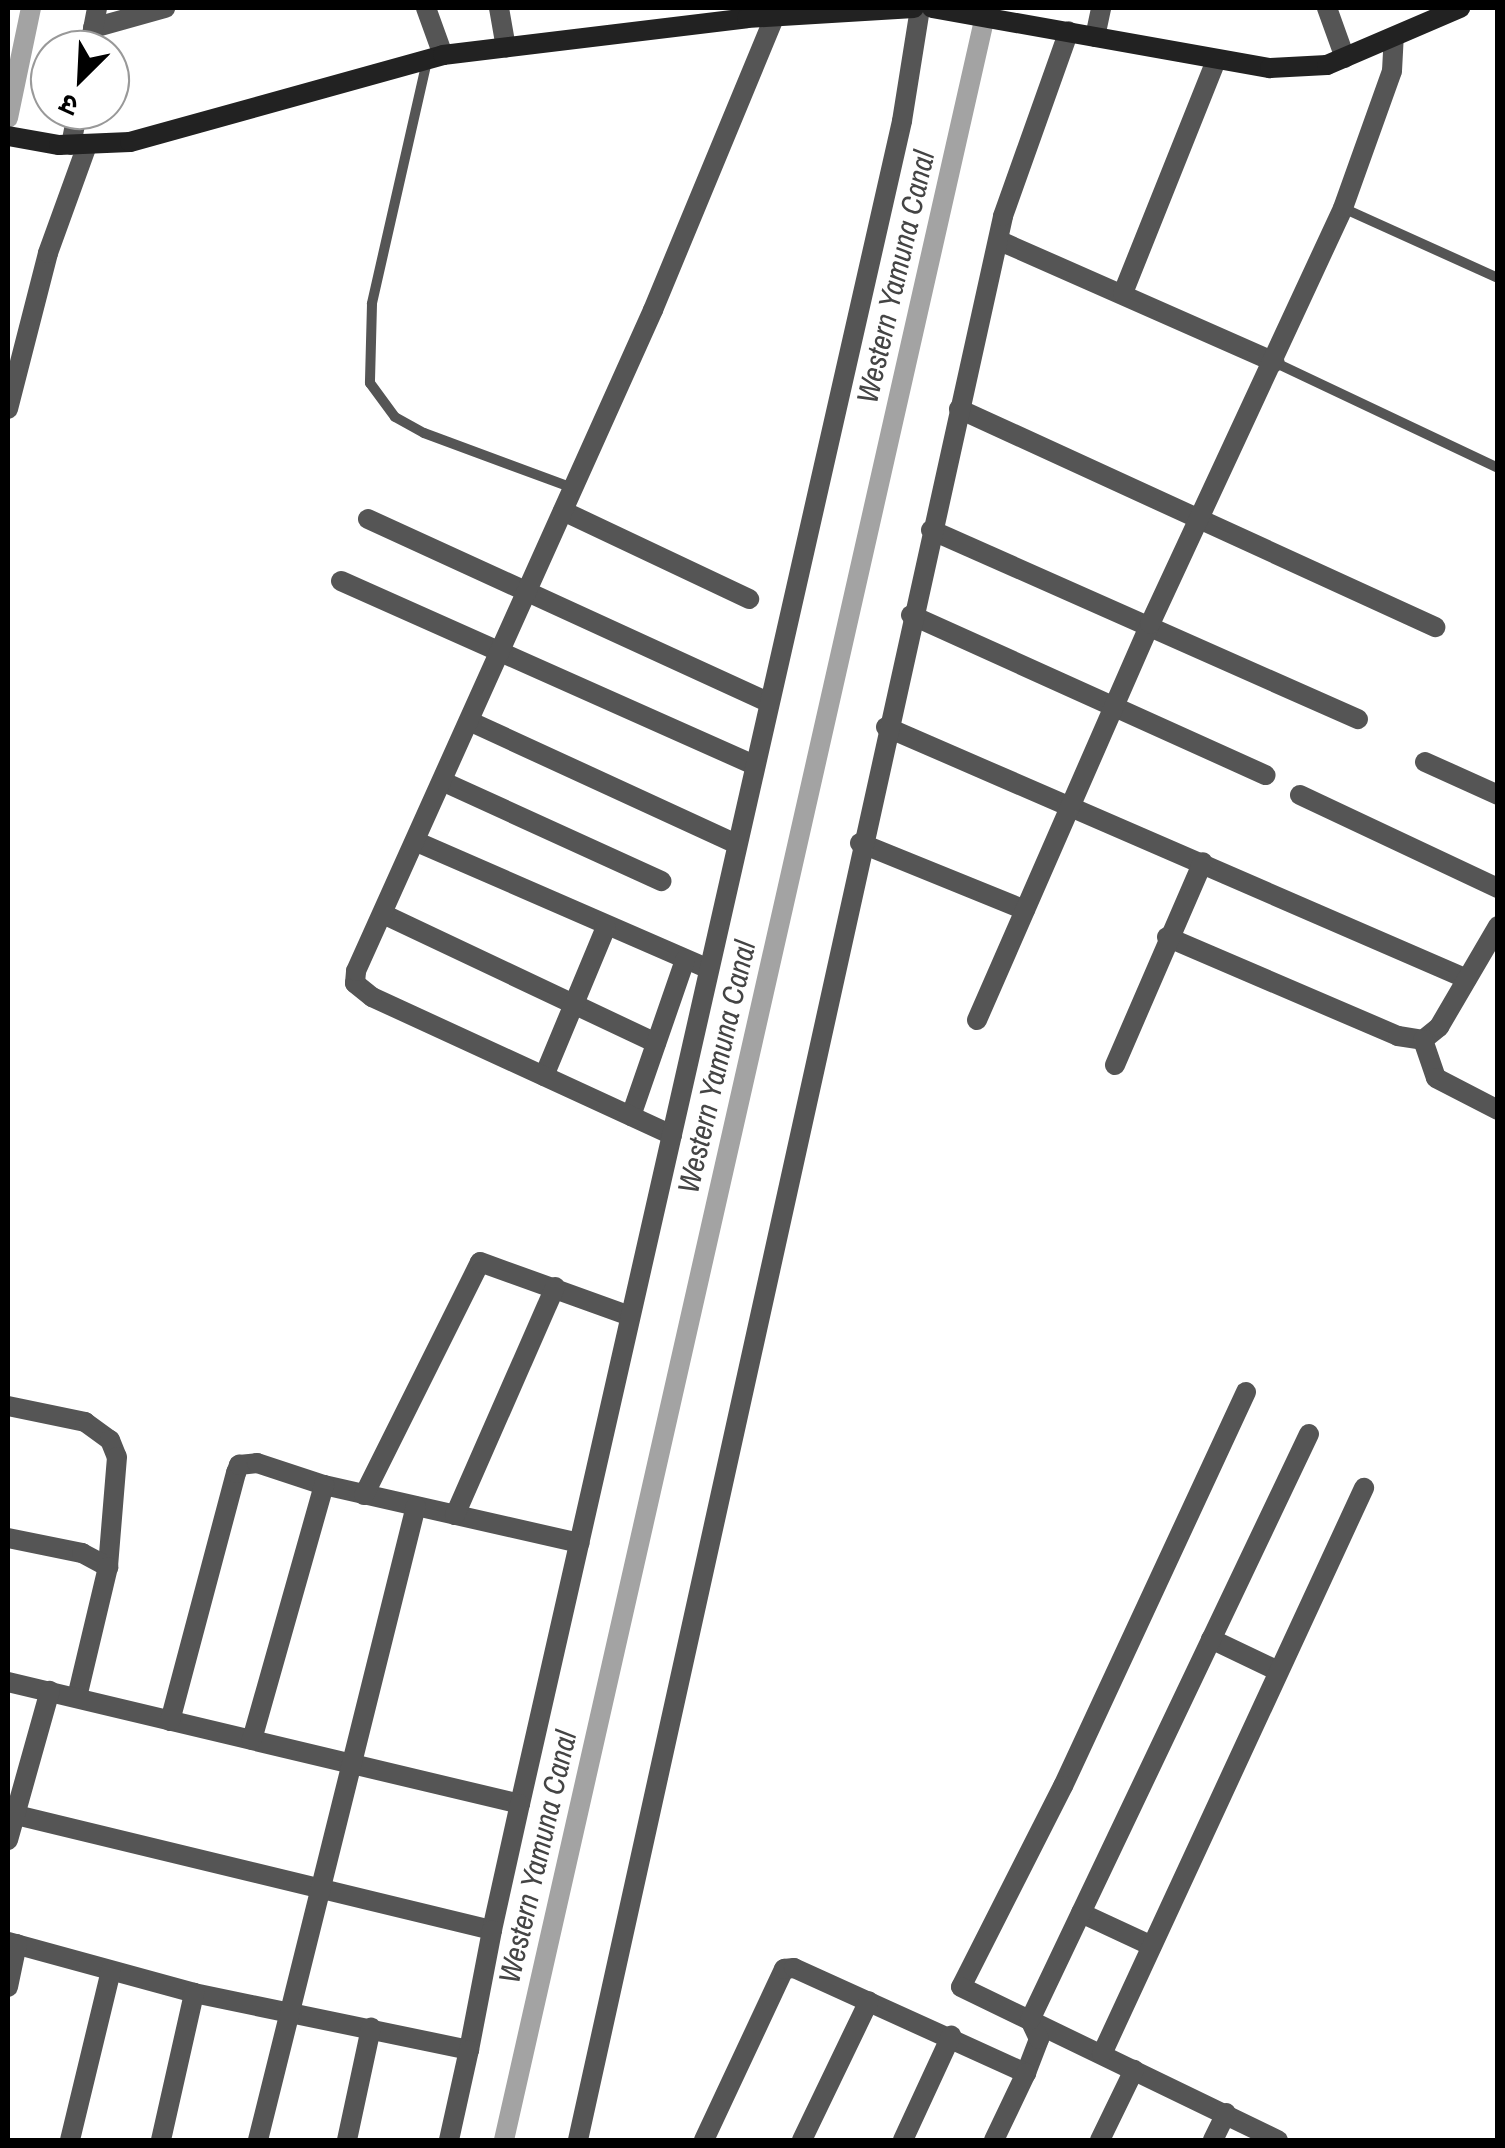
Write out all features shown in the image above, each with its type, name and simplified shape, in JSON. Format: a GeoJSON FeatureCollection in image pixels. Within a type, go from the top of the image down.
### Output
{"type":"FeatureCollection","features":[{"type":"Feature","properties":{"kind":"main road"},"geometry":{"type":"LineString","coordinates":[[8,136],[73,145],[130,142],[435,57],[804,11],[918,8]]}},
{"type":"Feature","properties":{"kind":"main road"},"geometry":{"type":"LineString","coordinates":[[932,8],[1270,68],[1345,58],[1394,38],[1437,12],[1460,8]]}},
{"type":"Feature","properties":{"kind":"street"},"geometry":{"type":"LineString","coordinates":[[95,18],[165,8]]}},
{"type":"Feature","properties":{"kind":"street"},"geometry":{"type":"LineString","coordinates":[[426,8],[435,57]]}},
{"type":"Feature","properties":{"kind":"street"},"geometry":{"type":"LineString","coordinates":[[499,8],[506,47]]}},
{"type":"Feature","properties":{"kind":"street"},"geometry":{"type":"LineString","coordinates":[[448,2140],[520,1804],[902,121],[918,8]]}},
{"type":"Feature","properties":{"kind":"street"},"geometry":{"type":"LineString","coordinates":[[1095,37],[1101,8]]}},
{"type":"Feature","properties":{"kind":"street"},"geometry":{"type":"LineString","coordinates":[[1328,8],[1345,58]]}},
{"type":"Feature","properties":{"kind":"street"},"geometry":{"type":"LineString","coordinates":[[672,1135],[361,990],[356,971],[574,488],[775,16]]}},
{"type":"Feature","properties":{"kind":"street"},"geometry":{"type":"LineString","coordinates":[[578,2140],[911,615],[1000,240],[1062,30]]}},
{"type":"Feature","properties":{"kind":"street"},"geometry":{"type":"LineString","coordinates":[[977,1020],[1198,516],[1274,362],[1343,208],[1392,71],[1394,38]]}},
{"type":"Feature","properties":{"kind":"street"},"geometry":{"type":"LineString","coordinates":[[1123,292],[1216,61]]}},
{"type":"Feature","properties":{"kind":"street"},"geometry":{"type":"LineString","coordinates":[[8,409],[75,130]]}},
{"type":"Feature","properties":{"kind":"street"},"geometry":{"type":"LineString","coordinates":[[1000,240],[1274,362]]}},
{"type":"Feature","properties":{"kind":"street"},"geometry":{"type":"LineString","coordinates":[[960,410],[1435,627]]}},
{"type":"Feature","properties":{"kind":"street"},"geometry":{"type":"LineString","coordinates":[[563,511],[749,599]]}},
{"type":"Feature","properties":{"kind":"street"},"geometry":{"type":"LineString","coordinates":[[368,519],[768,702]]}},
{"type":"Feature","properties":{"kind":"street"},"geometry":{"type":"LineString","coordinates":[[931,530],[1358,719]]}},
{"type":"Feature","properties":{"kind":"street"},"geometry":{"type":"LineString","coordinates":[[341,581],[754,766]]}},
{"type":"Feature","properties":{"kind":"street"},"geometry":{"type":"LineString","coordinates":[[911,615],[1266,775]]}},
{"type":"Feature","properties":{"kind":"street"},"geometry":{"type":"LineString","coordinates":[[469,721],[737,844]]}},
{"type":"Feature","properties":{"kind":"street"},"geometry":{"type":"LineString","coordinates":[[886,727],[1468,979]]}},
{"type":"Feature","properties":{"kind":"street"},"geometry":{"type":"LineString","coordinates":[[1426,762],[1498,795]]}},
{"type":"Feature","properties":{"kind":"street"},"geometry":{"type":"LineString","coordinates":[[444,782],[661,880]]}},
{"type":"Feature","properties":{"kind":"street"},"geometry":{"type":"LineString","coordinates":[[1300,795],[1498,888]]}},
{"type":"Feature","properties":{"kind":"street"},"geometry":{"type":"LineString","coordinates":[[417,842],[710,970]]}},
{"type":"Feature","properties":{"kind":"street"},"geometry":{"type":"LineString","coordinates":[[860,842],[1025,910]]}},
{"type":"Feature","properties":{"kind":"street"},"geometry":{"type":"LineString","coordinates":[[1114,1066],[1167,937],[1203,862]]}},
{"type":"Feature","properties":{"kind":"street"},"geometry":{"type":"LineString","coordinates":[[383,914],[656,1044]]}},
{"type":"Feature","properties":{"kind":"street"},"geometry":{"type":"LineString","coordinates":[[1424,1040],[1468,979],[1498,926]]}},
{"type":"Feature","properties":{"kind":"street"},"geometry":{"type":"LineString","coordinates":[[544,1076],[606,927]]}},
{"type":"Feature","properties":{"kind":"street"},"geometry":{"type":"LineString","coordinates":[[1167,937],[1398,1036],[1424,1040]]}},
{"type":"Feature","properties":{"kind":"street"},"geometry":{"type":"LineString","coordinates":[[631,1116],[685,960]]}},
{"type":"Feature","properties":{"kind":"street"},"geometry":{"type":"LineString","coordinates":[[1424,1040],[1436,1078],[1498,1110]]}},
{"type":"Feature","properties":{"kind":"street"},"geometry":{"type":"LineString","coordinates":[[364,1494],[472,1268],[488,1261],[630,1316]]}},
{"type":"Feature","properties":{"kind":"street"},"geometry":{"type":"LineString","coordinates":[[455,1515],[555,1287]]}},
{"type":"Feature","properties":{"kind":"street"},"geometry":{"type":"LineString","coordinates":[[1246,1392],[1063,1786],[961,1987],[1278,2140]]}},
{"type":"Feature","properties":{"kind":"street"},"geometry":{"type":"LineString","coordinates":[[8,1406],[85,1422],[110,1440],[117,1458],[108,1567],[77,1697]]}},
{"type":"Feature","properties":{"kind":"street"},"geometry":{"type":"LineString","coordinates":[[1030,2020],[1309,1434]]}},
{"type":"Feature","properties":{"kind":"street"},"geometry":{"type":"LineString","coordinates":[[170,1721],[239,1465],[257,1463],[324,1486],[579,1544]]}},
{"type":"Feature","properties":{"kind":"street"},"geometry":{"type":"LineString","coordinates":[[252,1740],[324,1486]]}},
{"type":"Feature","properties":{"kind":"street"},"geometry":{"type":"LineString","coordinates":[[1102,2054],[1364,1488]]}},
{"type":"Feature","properties":{"kind":"street"},"geometry":{"type":"LineString","coordinates":[[258,2140],[416,1506]]}},
{"type":"Feature","properties":{"kind":"street"},"geometry":{"type":"LineString","coordinates":[[8,1538],[82,1553],[108,1567]]}},
{"type":"Feature","properties":{"kind":"street"},"geometry":{"type":"LineString","coordinates":[[1212,1639],[1278,1671]]}},
{"type":"Feature","properties":{"kind":"street"},"geometry":{"type":"LineString","coordinates":[[8,1682],[520,1804]]}},
{"type":"Feature","properties":{"kind":"street"},"geometry":{"type":"LineString","coordinates":[[8,1840],[11,1814],[50,1691]]}},
{"type":"Feature","properties":{"kind":"street"},"geometry":{"type":"LineString","coordinates":[[11,1814],[492,1930]]}},
{"type":"Feature","properties":{"kind":"street"},"geometry":{"type":"LineString","coordinates":[[1081,1913],[1152,1946]]}},
{"type":"Feature","properties":{"kind":"street"},"geometry":{"type":"LineString","coordinates":[[8,1987],[12,1943],[194,1993],[469,2050]]}},
{"type":"Feature","properties":{"kind":"street"},"geometry":{"type":"LineString","coordinates":[[704,2140],[784,1969],[951,2036],[1026,2073]]}},
{"type":"Feature","properties":{"kind":"street"},"geometry":{"type":"LineString","coordinates":[[70,2140],[111,1972]]}},
{"type":"Feature","properties":{"kind":"street"},"geometry":{"type":"LineString","coordinates":[[161,2140],[194,1993]]}},
{"type":"Feature","properties":{"kind":"street"},"geometry":{"type":"LineString","coordinates":[[802,2140],[868,2002]]}},
{"type":"Feature","properties":{"kind":"street"},"geometry":{"type":"LineString","coordinates":[[994,2140],[1039,2039],[1030,2020]]}},
{"type":"Feature","properties":{"kind":"street"},"geometry":{"type":"LineString","coordinates":[[346,2140],[371,2028]]}},
{"type":"Feature","properties":{"kind":"street"},"geometry":{"type":"LineString","coordinates":[[903,2140],[951,2036]]}},
{"type":"Feature","properties":{"kind":"street"},"geometry":{"type":"LineString","coordinates":[[1100,2140],[1134,2070]]}},
{"type":"Feature","properties":{"kind":"street"},"geometry":{"type":"LineString","coordinates":[[1213,2140],[1226,2113]]}},
{"type":"Feature","properties":{"kind":"lane"},"geometry":{"type":"LineString","coordinates":[[435,57],[372,304],[370,383],[396,417],[424,433],[574,488]]}},
{"type":"Feature","properties":{"kind":"lane"},"geometry":{"type":"LineString","coordinates":[[1343,208],[1498,278]]}},
{"type":"Feature","properties":{"kind":"lane"},"geometry":{"type":"LineString","coordinates":[[1274,362],[1498,468]]}},
{"type":"Feature","properties":{"kind":"waterway"},"geometry":{"type":"LineString","coordinates":[[8,118],[31,8]]}},
{"type":"Feature","properties":{"kind":"waterway","name":"Western Yamuna Canal"},"geometry":{"type":"LineString","coordinates":[[504,2140],[987,8]]}}]}
